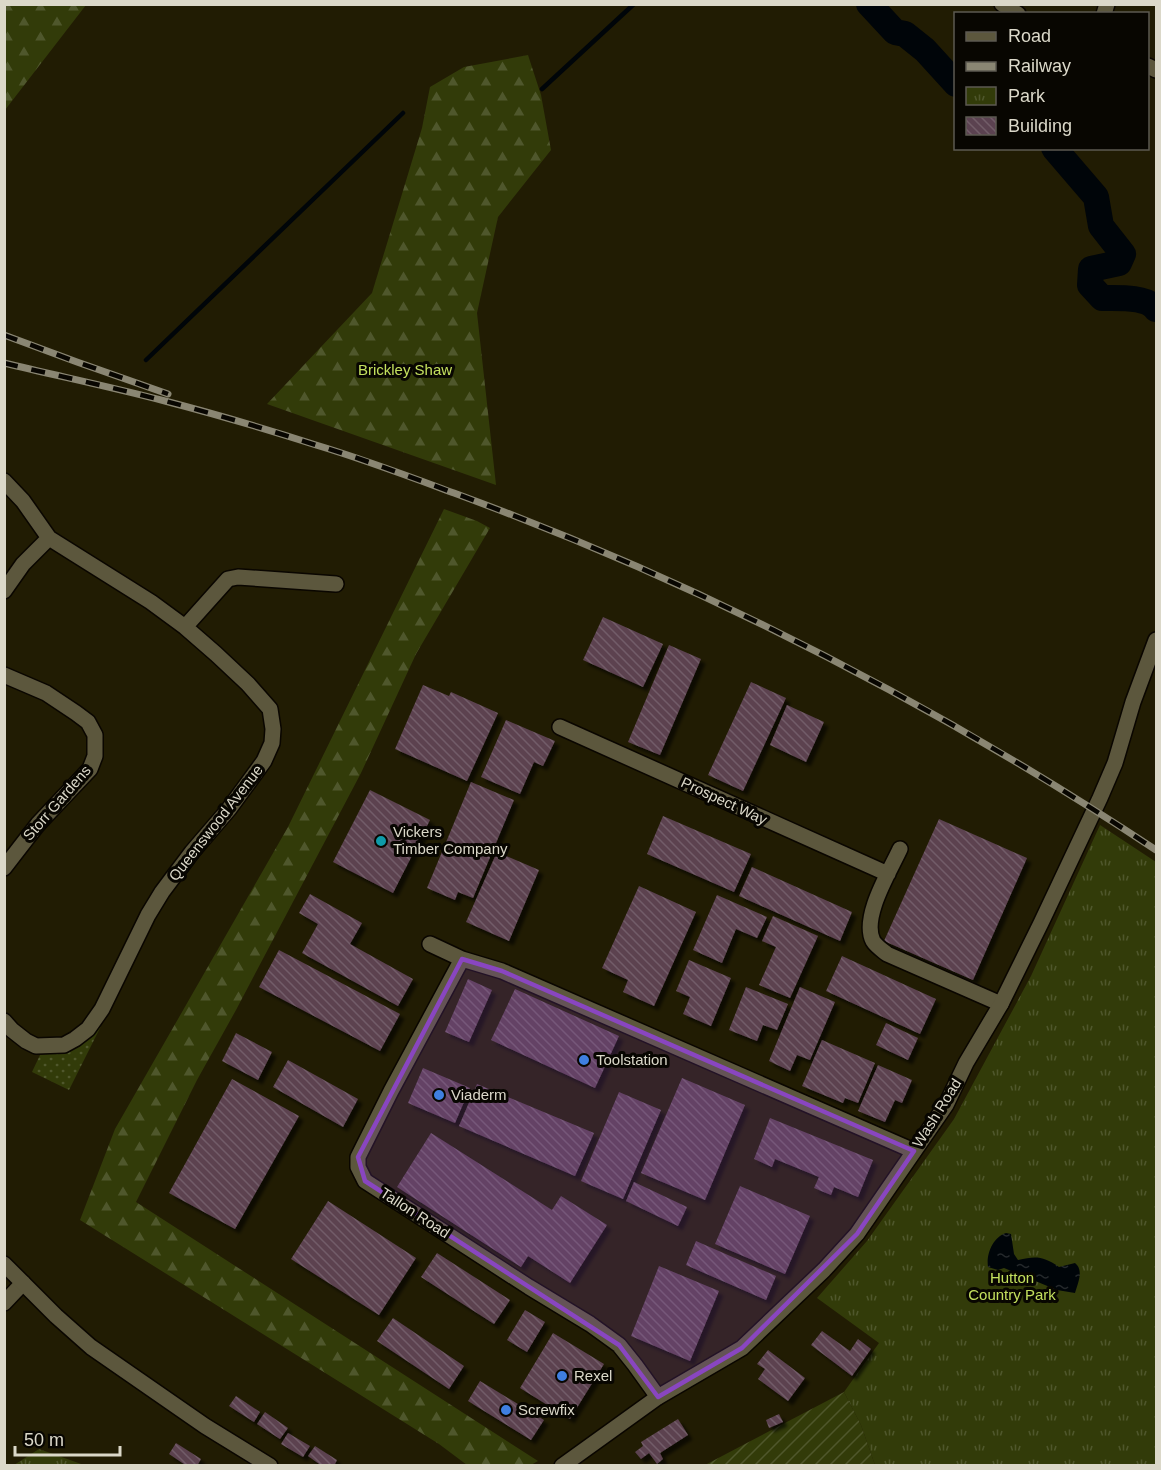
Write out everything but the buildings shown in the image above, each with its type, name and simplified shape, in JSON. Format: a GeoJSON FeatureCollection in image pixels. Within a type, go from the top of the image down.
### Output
{"type":"FeatureCollection","features":[{"type":"Feature","properties":{"kind":"street"},"geometry":{"type":"LineString","coordinates":[[1002,4],[1015,12]]}},
{"type":"Feature","properties":{"kind":"street"},"geometry":{"type":"LineString","coordinates":[[4,481],[23,501],[49,538],[23,564],[4,591]]}},
{"type":"Feature","properties":{"kind":"street","name":"Queenswood Avenue"},"geometry":{"type":"LineString","coordinates":[[4,1021],[26,1041],[36,1046],[64,1045],[88,1029],[102,1009],[157,900],[264,762],[272,743],[273,729],[270,710],[248,684],[185,627],[151,602],[49,538]]}},
{"type":"Feature","properties":{"kind":"street"},"geometry":{"type":"LineString","coordinates":[[185,627],[228,579],[238,577],[336,584]]}},
{"type":"Feature","properties":{"kind":"street","name":"Wash Road"},"geometry":{"type":"LineString","coordinates":[[562,1466],[658,1397],[742,1348],[824,1270],[856,1234],[946,1105],[966,1063],[1001,1004],[1104,790],[1156,640]]}},
{"type":"Feature","properties":{"kind":"street","name":"Storr Gardens"},"geometry":{"type":"LineString","coordinates":[[4,675],[46,693],[88,722],[95,735],[95,756],[90,769],[38,824],[4,868]]}},
{"type":"Feature","properties":{"kind":"street","name":"Prospect Way"},"geometry":{"type":"LineString","coordinates":[[560,726],[888,874]]}},
{"type":"Feature","properties":{"kind":"street"},"geometry":{"type":"LineString","coordinates":[[900,849],[871,912],[869,929],[874,943],[887,954],[1001,1004]]}},
{"type":"Feature","properties":{"kind":"street"},"geometry":{"type":"LineString","coordinates":[[430,944],[462,959],[502,971],[914,1151]]}},
{"type":"Feature","properties":{"kind":"street","name":"Tallon Road"},"geometry":{"type":"LineString","coordinates":[[462,959],[381,1110],[358,1157],[358,1167],[365,1181],[590,1324],[619,1345],[658,1397]]}},
{"type":"Feature","properties":{"kind":"street"},"geometry":{"type":"LineString","coordinates":[[4,1264],[91,1347],[205,1426],[270,1466]]}},
{"type":"Feature","properties":{"kind":"street"},"geometry":{"type":"LineString","coordinates":[[4,1303],[23,1283]]}},
{"type":"Feature","properties":{"kind":"highlighted area"},"geometry":{"type":"Polygon","coordinates":[[[462,959],[502,971],[914,1151],[857,1234],[742,1348],[658,1397],[619,1345],[365,1181],[358,1157],[462,959]]]}},
{"type":"Feature","properties":{"kind":"green space"},"geometry":{"type":"Polygon","coordinates":[[[4,5],[86,5],[5,110],[4,5]]]}},
{"type":"Feature","properties":{"kind":"green space","name":"Brickley Shaw"},"geometry":{"type":"Polygon","coordinates":[[[528,55],[541,95],[551,150],[498,217],[477,313],[496,485],[267,404],[372,293],[422,128],[430,87],[464,67],[528,55]]]}},
{"type":"Feature","properties":{"kind":"green space"},"geometry":{"type":"Polygon","coordinates":[[[444,509],[490,528],[416,654],[361,773],[197,1080],[136,1202],[538,1461],[531,1465],[467,1465],[439,1444],[80,1220],[115,1129],[288,827],[444,509]]]}},
{"type":"Feature","properties":{"kind":"green space","name":"Hutton Country Park"},"geometry":{"type":"Polygon","coordinates":[[[1100,825],[1156,862],[1156,1465],[875,1465],[861,1425],[844,1392],[879,1343],[817,1298],[867,1241],[954,1119],[1031,976],[1100,825]]]}},
{"type":"Feature","properties":{"kind":"green space"},"geometry":{"type":"Polygon","coordinates":[[[101,1026],[69,1090],[32,1072],[40,1055],[69,1052],[101,1026]]]}},
{"type":"Feature","properties":{"kind":"green space"},"geometry":{"type":"Polygon","coordinates":[[[844,1392],[861,1425],[875,1465],[705,1465],[844,1392]]]}},
{"type":"Feature","properties":{"kind":"green space"},"geometry":{"type":"Polygon","coordinates":[[[39,1449],[84,1465],[14,1465],[39,1449]]]}},
{"type":"Feature","properties":{"kind":"water"},"geometry":{"type":"Polygon","coordinates":[[[1006,1233],[1011,1234],[1014,1254],[1018,1260],[1039,1258],[1059,1267],[1075,1263],[1080,1273],[1075,1293],[1057,1290],[1004,1268],[998,1270],[988,1267],[991,1247],[997,1238],[1006,1233]]]}},
{"type":"Feature","properties":{"kind":"waterway"},"geometry":{"type":"LineString","coordinates":[[542,89],[634,4]]}},
{"type":"Feature","properties":{"kind":"waterway"},"geometry":{"type":"LineString","coordinates":[[869,4],[895,32],[905,34],[925,50],[954,82]]}},
{"type":"Feature","properties":{"kind":"waterway"},"geometry":{"type":"LineString","coordinates":[[146,360],[403,113]]}},
{"type":"Feature","properties":{"kind":"waterway"},"geometry":{"type":"LineString","coordinates":[[1056,150],[1096,197],[1101,226],[1123,254],[1119,263],[1091,269],[1090,285],[1102,298],[1139,300],[1156,309]]}},
{"type":"Feature","properties":{"kind":"railway"},"geometry":{"type":"LineString","coordinates":[[4,335],[168,394]]}},
{"type":"Feature","properties":{"kind":"railway"},"geometry":{"type":"LineString","coordinates":[[4,363],[125,391],[259,427],[334,450],[546,528],[727,607],[815,651],[988,745],[1073,796],[1156,850]]}},
{"type":"Feature","properties":{"kind":"place","name":"Vickers Timber Company"},"geometry":{"type":"Point","coordinates":[381,841]}},
{"type":"Feature","properties":{"kind":"place","name":"Toolstation"},"geometry":{"type":"Point","coordinates":[584,1060]}},
{"type":"Feature","properties":{"kind":"place","name":"Viaderm"},"geometry":{"type":"Point","coordinates":[439,1095]}},
{"type":"Feature","properties":{"kind":"place","name":"Rexel"},"geometry":{"type":"Point","coordinates":[562,1376]}},
{"type":"Feature","properties":{"kind":"place","name":"Screwfix"},"geometry":{"type":"Point","coordinates":[506,1410]}}]}
